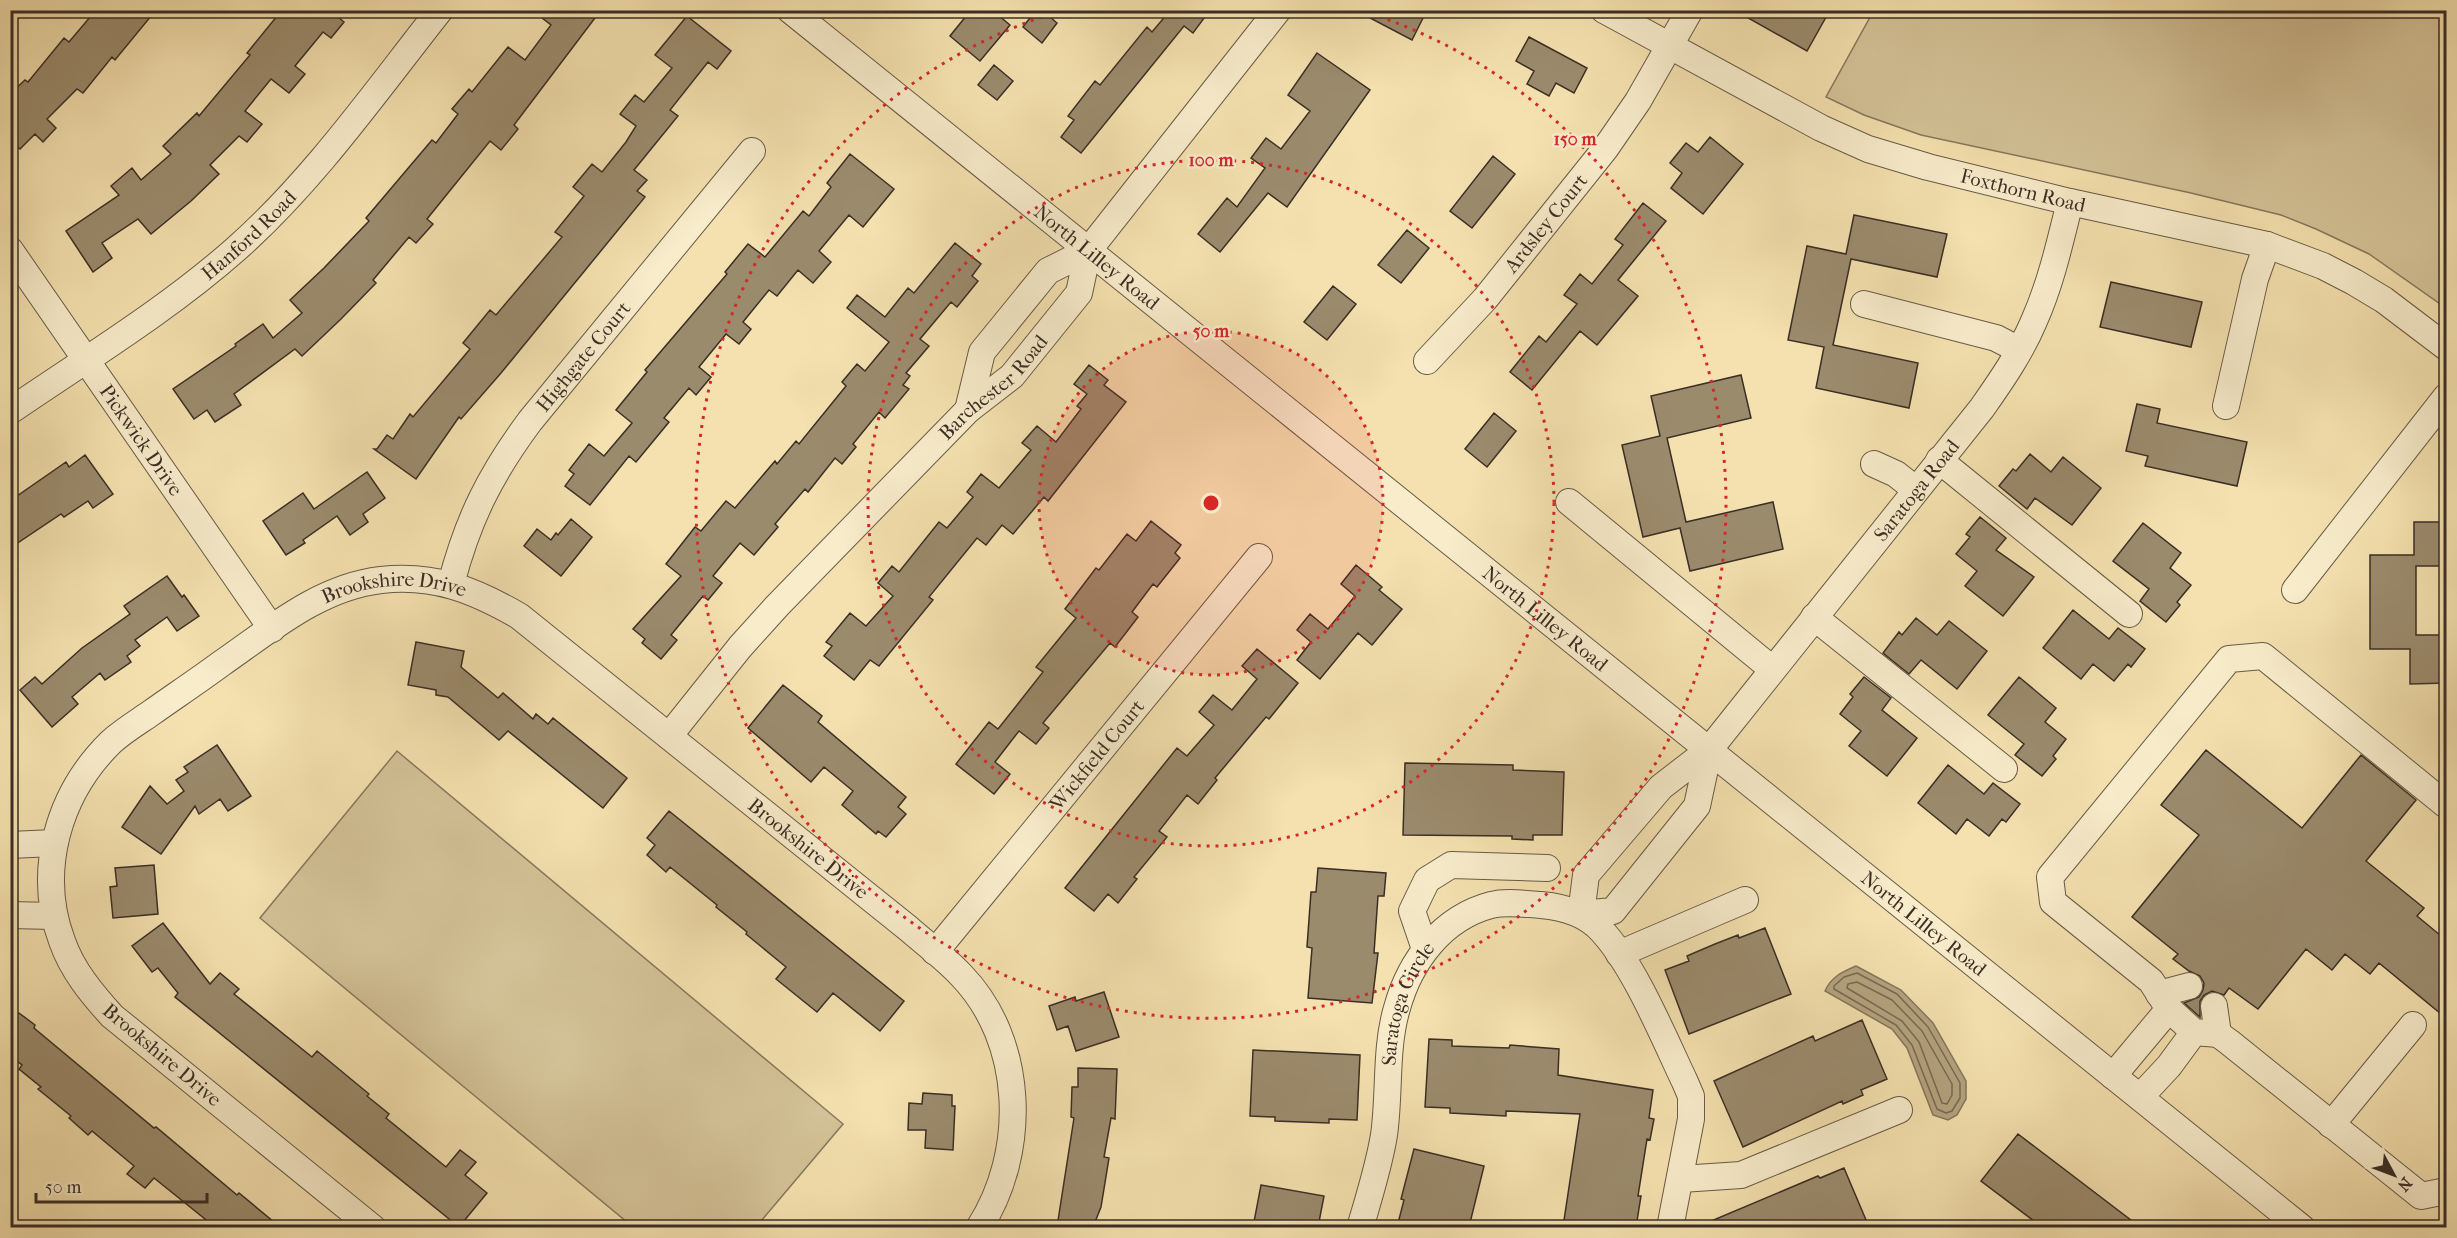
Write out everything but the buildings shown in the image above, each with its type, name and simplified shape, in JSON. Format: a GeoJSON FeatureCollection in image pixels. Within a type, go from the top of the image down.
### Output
{"type":"FeatureCollection","features":[{"type":"Feature","properties":{"kind":"street","name":"Hanford Road"},"geometry":{"type":"LineString","coordinates":[[10,411],[205,275],[277,210],[440,10]]}},
{"type":"Feature","properties":{"kind":"street","name":"North Lilley Road"},"geometry":{"type":"LineString","coordinates":[[790,10],[2302,1227]]}},
{"type":"Feature","properties":{"kind":"street","name":"Barchester Road"},"geometry":{"type":"LineString","coordinates":[[669,736],[704,689],[754,631],[968,410],[1012,376],[1079,293],[1088,251],[1278,10]]}},
{"type":"Feature","properties":{"kind":"street","name":"Foxthorn Road"},"geometry":{"type":"LineString","coordinates":[[1604,10],[1821,128],[1868,149],[1928,167],[2070,202],[2267,245],[2323,266],[2354,282],[2384,300],[2446,347]]}},
{"type":"Feature","properties":{"kind":"street","name":"Ardsley Court"},"geometry":{"type":"LineString","coordinates":[[1427,361],[1485,299],[1605,149],[1638,101],[1690,10]]}},
{"type":"Feature","properties":{"kind":"street","name":"Highgate Court"},"geometry":{"type":"LineString","coordinates":[[451,584],[472,516],[485,488],[506,453],[752,151]]}},
{"type":"Feature","properties":{"kind":"street","name":"Saratoga Road"},"geometry":{"type":"LineString","coordinates":[[1709,750],[1915,489],[1982,408],[2019,350],[2044,296],[2070,202]]}},
{"type":"Feature","properties":{"kind":"street"},"geometry":{"type":"LineString","coordinates":[[2226,406],[2255,279],[2267,245]]}},
{"type":"Feature","properties":{"kind":"street","name":"Pickwick Drive"},"geometry":{"type":"LineString","coordinates":[[10,250],[272,629]]}},
{"type":"Feature","properties":{"kind":"street"},"geometry":{"type":"LineString","coordinates":[[968,410],[982,352],[1048,271],[1088,251]]}},
{"type":"Feature","properties":{"kind":"street"},"geometry":{"type":"LineString","coordinates":[[1864,304],[1996,338],[2019,350]]}},
{"type":"Feature","properties":{"kind":"street"},"geometry":{"type":"LineString","coordinates":[[2295,590],[2446,397]]}},
{"type":"Feature","properties":{"kind":"street"},"geometry":{"type":"LineString","coordinates":[[1939,460],[2129,614]]}},
{"type":"Feature","properties":{"kind":"street"},"geometry":{"type":"LineString","coordinates":[[1875,464],[1896,474],[1915,489]]}},
{"type":"Feature","properties":{"kind":"street"},"geometry":{"type":"LineString","coordinates":[[1569,502],[1772,669]]}},
{"type":"Feature","properties":{"kind":"street","name":"Wickfield Court"},"geometry":{"type":"LineString","coordinates":[[935,952],[1259,557]]}},
{"type":"Feature","properties":{"kind":"street","name":"Brookshire Drive"},"geometry":{"type":"LineString","coordinates":[[373,1227],[112,1016],[92,994],[75,969],[62,943],[54,916],[50,880],[54,843],[60,819],[73,792],[90,766],[110,743],[317,600],[359,584],[402,579],[451,584],[486,597],[519,616],[961,975],[990,1016],[1007,1060],[1012,1092],[1013,1129],[1006,1167],[997,1196],[979,1227]]}},
{"type":"Feature","properties":{"kind":"street"},"geometry":{"type":"LineString","coordinates":[[1814,617],[2004,769]]}},
{"type":"Feature","properties":{"kind":"street"},"geometry":{"type":"LineString","coordinates":[[2446,805],[2263,657],[2229,659],[2050,877],[2053,902],[2151,981],[2164,1001],[2331,1125],[2421,1196],[2446,1191]]}},
{"type":"Feature","properties":{"kind":"street"},"geometry":{"type":"LineString","coordinates":[[1581,914],[1586,875],[1661,787],[1709,750]]}},
{"type":"Feature","properties":{"kind":"street","name":"Saratoga Circle"},"geometry":{"type":"LineString","coordinates":[[1581,914],[1613,911],[1683,824],[1697,806],[1709,750]]}},
{"type":"Feature","properties":{"kind":"street"},"geometry":{"type":"LineString","coordinates":[[10,845],[54,843]]}},
{"type":"Feature","properties":{"kind":"street"},"geometry":{"type":"LineString","coordinates":[[1425,949],[1412,911],[1427,880],[1451,865],[1547,868]]}},
{"type":"Feature","properties":{"kind":"street"},"geometry":{"type":"LineString","coordinates":[[1619,954],[1745,900]]}},
{"type":"Feature","properties":{"kind":"street","name":"Saratoga Circle"},"geometry":{"type":"LineString","coordinates":[[1360,1227],[1373,1184],[1384,1134],[1392,1030],[1396,1008],[1408,978],[1425,949],[1444,929],[1466,914],[1492,905],[1514,903],[1561,907],[1581,914],[1600,929],[1633,977],[1691,1095],[1691,1119],[1670,1227]]}},
{"type":"Feature","properties":{"kind":"street"},"geometry":{"type":"LineString","coordinates":[[10,915],[54,916]]}},
{"type":"Feature","properties":{"kind":"street"},"geometry":{"type":"LineString","coordinates":[[2113,1076],[2164,1001],[2189,986]]}},
{"type":"Feature","properties":{"kind":"street"},"geometry":{"type":"LineString","coordinates":[[2140,1098],[2169,1066],[2206,1033],[2214,1006]]}},
{"type":"Feature","properties":{"kind":"street"},"geometry":{"type":"LineString","coordinates":[[2331,1125],[2413,1025]]}},
{"type":"Feature","properties":{"kind":"street"},"geometry":{"type":"LineString","coordinates":[[1681,1179],[1741,1175],[1899,1110]]}},
{"type":"Feature","properties":{"kind":"shaded area"},"geometry":{"type":"Polygon","coordinates":[[[1874,10],[2446,11],[2446,308],[2369,254],[2281,215],[2191,193],[1921,135],[1864,115],[1826,97],[1874,10]]]}},
{"type":"Feature","properties":{"kind":"shaded area"},"geometry":{"type":"Polygon","coordinates":[[[397,751],[843,1124],[756,1227],[633,1227],[260,918],[397,751]]]}},
{"type":"Feature","properties":{"kind":"water"},"geometry":{"type":"Polygon","coordinates":[[[1856,966],[1901,990],[1933,1023],[1966,1081],[1966,1099],[1957,1115],[1948,1120],[1933,1115],[1907,1048],[1892,1029],[1825,991],[1834,979],[1856,966]]]}}]}
